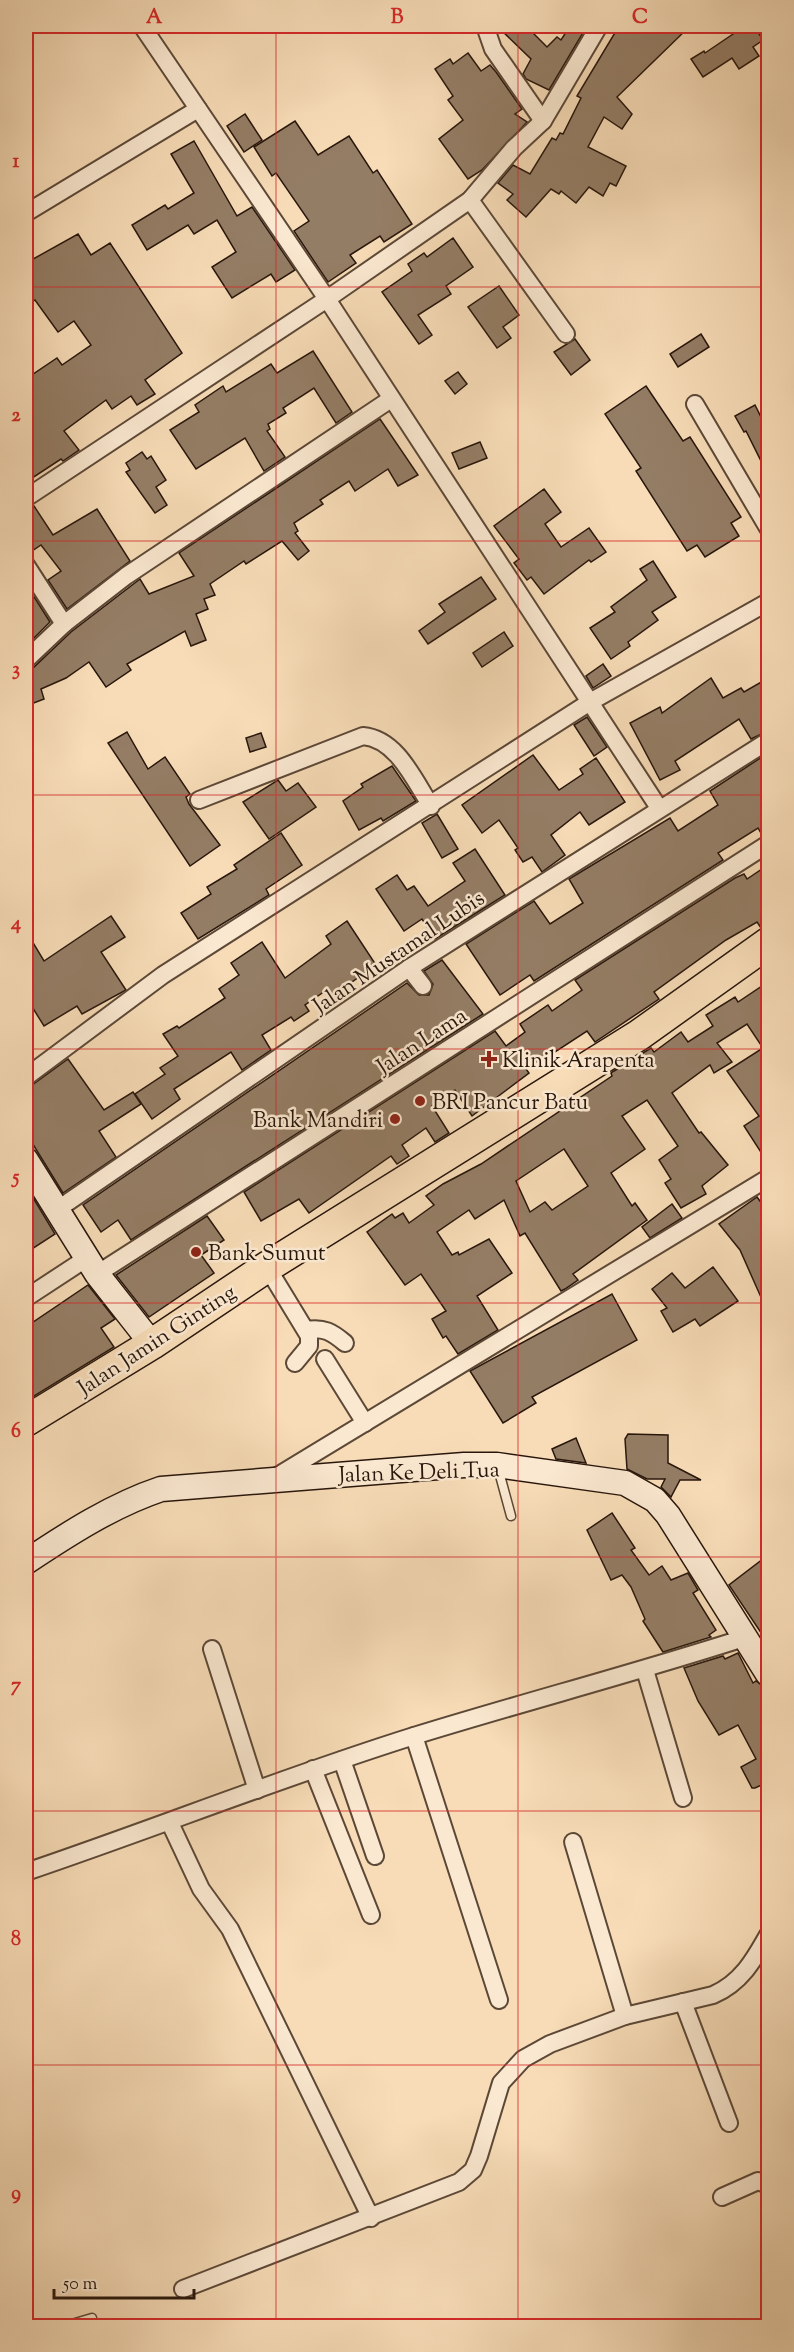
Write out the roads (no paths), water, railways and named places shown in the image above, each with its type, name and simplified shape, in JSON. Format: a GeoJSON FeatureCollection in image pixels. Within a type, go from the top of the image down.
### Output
{"type":"FeatureCollection","features":[{"type":"Feature","properties":{"kind":"highway","name":"Jalan Jamin Ginting"},"geometry":{"type":"LineString","coordinates":[[26,1421],[152,1344],[267,1267],[639,1035],[768,943]]}},
{"type":"Feature","properties":{"kind":"main road"},"geometry":{"type":"LineString","coordinates":[[26,1160],[92,1266],[152,1344]]}},
{"type":"Feature","properties":{"kind":"main road","name":"Jalan Ke Deli Tua"},"geometry":{"type":"LineString","coordinates":[[26,1562],[68,1534],[142,1495],[161,1489],[274,1478],[464,1465],[497,1465],[615,1481],[641,1491],[655,1500],[668,1515],[768,1674]]}},
{"type":"Feature","properties":{"kind":"street"},"geometry":{"type":"LineString","coordinates":[[142,26],[327,299],[659,808]]}},
{"type":"Feature","properties":{"kind":"street"},"geometry":{"type":"LineString","coordinates":[[485,26],[493,49],[543,121]]}},
{"type":"Feature","properties":{"kind":"street"},"geometry":{"type":"LineString","coordinates":[[26,498],[327,299],[470,200],[514,148],[543,121],[599,26]]}},
{"type":"Feature","properties":{"kind":"street"},"geometry":{"type":"LineString","coordinates":[[26,213],[198,109]]}},
{"type":"Feature","properties":{"kind":"street"},"geometry":{"type":"LineString","coordinates":[[470,200],[566,334]]}},
{"type":"Feature","properties":{"kind":"street"},"geometry":{"type":"LineString","coordinates":[[26,660],[64,624],[126,576],[391,399]]}},
{"type":"Feature","properties":{"kind":"street"},"geometry":{"type":"LineString","coordinates":[[695,404],[768,528]]}},
{"type":"Feature","properties":{"kind":"street"},"geometry":{"type":"LineString","coordinates":[[26,565],[64,624]]}},
{"type":"Feature","properties":{"kind":"street"},"geometry":{"type":"LineString","coordinates":[[26,1077],[163,975],[431,806],[590,702],[768,602]]}},
{"type":"Feature","properties":{"kind":"street"},"geometry":{"type":"LineString","coordinates":[[200,800],[363,736],[381,740],[391,748],[431,806]]}},
{"type":"Feature","properties":{"kind":"street","name":"Jalan Mustamal Lubis"},"geometry":{"type":"LineString","coordinates":[[58,1209],[409,968],[768,741]]}},
{"type":"Feature","properties":{"kind":"street","name":"Jalan Lama"},"geometry":{"type":"LineString","coordinates":[[26,1298],[92,1266],[768,844]]}},
{"type":"Feature","properties":{"kind":"street"},"geometry":{"type":"LineString","coordinates":[[409,968],[423,986]]}},
{"type":"Feature","properties":{"kind":"street"},"geometry":{"type":"LineString","coordinates":[[274,1478],[768,1178]]}},
{"type":"Feature","properties":{"kind":"street"},"geometry":{"type":"LineString","coordinates":[[267,1267],[306,1330],[309,1346],[295,1363]]}},
{"type":"Feature","properties":{"kind":"street"},"geometry":{"type":"LineString","coordinates":[[306,1330],[322,1329],[332,1332],[345,1343]]}},
{"type":"Feature","properties":{"kind":"street"},"geometry":{"type":"LineString","coordinates":[[325,1359],[365,1423]]}},
{"type":"Feature","properties":{"kind":"street"},"geometry":{"type":"LineString","coordinates":[[26,1872],[170,1823],[313,1769],[414,1736],[645,1670],[744,1638]]}},
{"type":"Feature","properties":{"kind":"street"},"geometry":{"type":"LineString","coordinates":[[212,1649],[257,1790]]}},
{"type":"Feature","properties":{"kind":"street"},"geometry":{"type":"LineString","coordinates":[[645,1670],[683,1798]]}},
{"type":"Feature","properties":{"kind":"street"},"geometry":{"type":"LineString","coordinates":[[414,1736],[499,2000]]}},
{"type":"Feature","properties":{"kind":"street"},"geometry":{"type":"LineString","coordinates":[[342,1760],[375,1856]]}},
{"type":"Feature","properties":{"kind":"street"},"geometry":{"type":"LineString","coordinates":[[313,1769],[370,1915]]}},
{"type":"Feature","properties":{"kind":"street"},"geometry":{"type":"LineString","coordinates":[[170,1823],[201,1889],[230,1929],[371,2218]]}},
{"type":"Feature","properties":{"kind":"street"},"geometry":{"type":"LineString","coordinates":[[573,1842],[625,2016]]}},
{"type":"Feature","properties":{"kind":"street"},"geometry":{"type":"LineString","coordinates":[[183,2289],[442,2191],[467,2176],[480,2156],[494,2099],[501,2083],[523,2059],[550,2044],[625,2016],[713,1995],[734,1984],[768,1935]]}},
{"type":"Feature","properties":{"kind":"street"},"geometry":{"type":"LineString","coordinates":[[683,2002],[729,2122]]}},
{"type":"Feature","properties":{"kind":"street"},"geometry":{"type":"LineString","coordinates":[[722,2197],[758,2181],[768,2185]]}},
{"type":"Feature","properties":{"kind":"lane"},"geometry":{"type":"LineString","coordinates":[[497,1465],[511,1516]]}},
{"type":"Feature","properties":{"kind":"lane"},"geometry":{"type":"LineString","coordinates":[[65,2326],[92,2318]]}},
{"type":"Feature","properties":{"kind":"place","name":"Klinik Arapenta"},"geometry":{"type":"Point","coordinates":[489,1059]}},
{"type":"Feature","properties":{"kind":"place","name":"BRI Pancur Batu"},"geometry":{"type":"Point","coordinates":[420,1101]}},
{"type":"Feature","properties":{"kind":"place","name":"Bank Mandiri"},"geometry":{"type":"Point","coordinates":[395,1119]}},
{"type":"Feature","properties":{"kind":"place","name":"Bank Sumut"},"geometry":{"type":"Point","coordinates":[196,1252]}}]}
